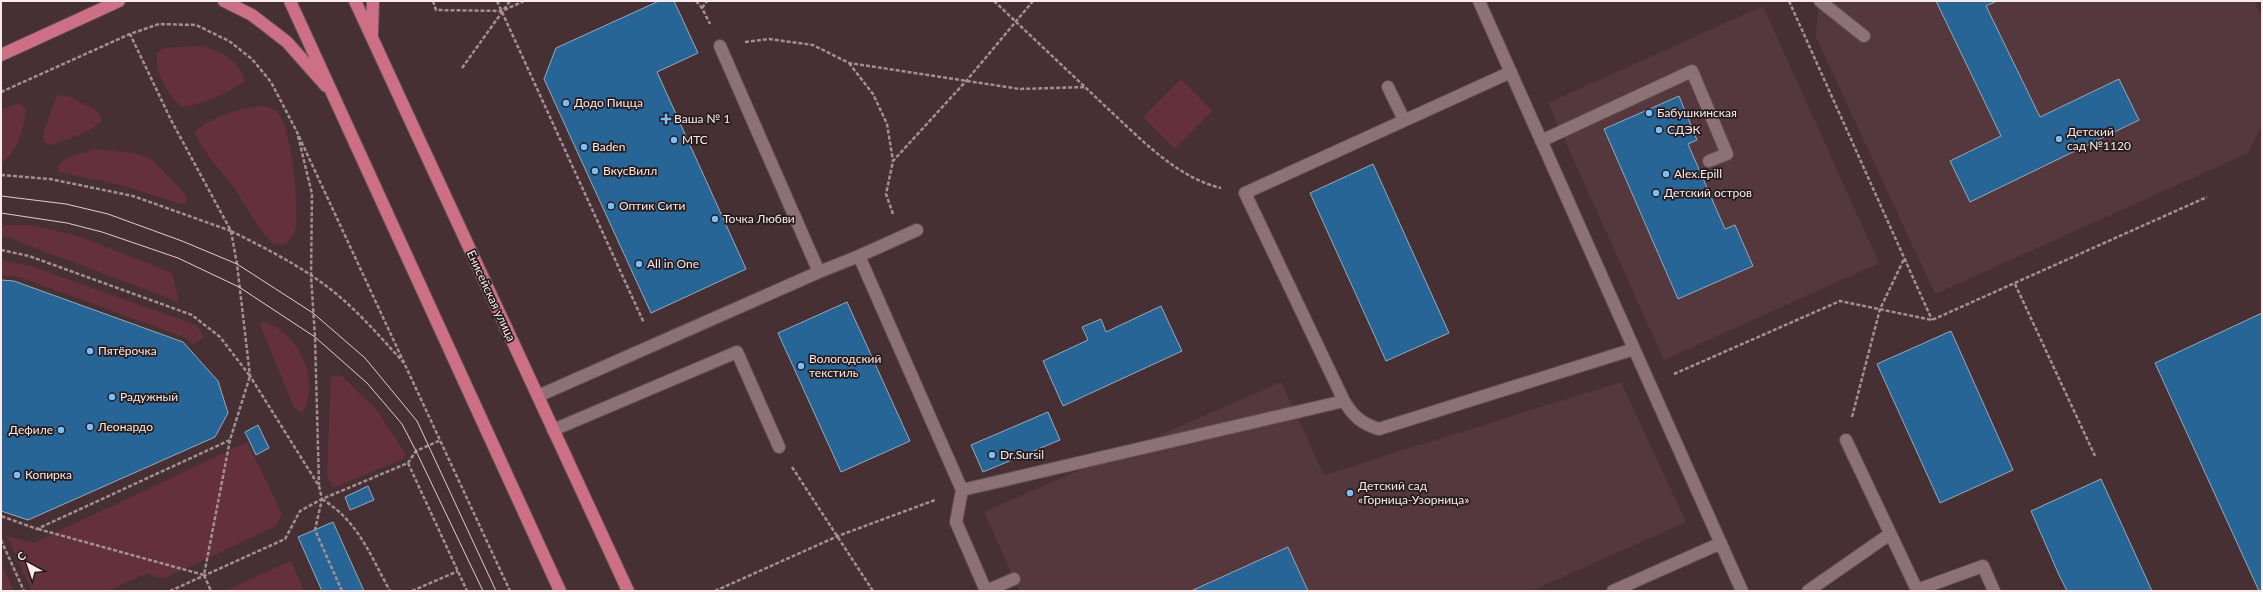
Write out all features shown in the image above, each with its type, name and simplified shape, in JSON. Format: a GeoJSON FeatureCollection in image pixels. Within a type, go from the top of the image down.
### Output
{"type":"FeatureCollection","features":[{"type":"Feature","properties":{"kind":"main road"},"geometry":{"type":"LineString","coordinates":[[1,55],[119,1]]}},
{"type":"Feature","properties":{"kind":"main road"},"geometry":{"type":"LineString","coordinates":[[224,1],[252,15],[287,42],[335,96]]}},
{"type":"Feature","properties":{"kind":"main road"},"geometry":{"type":"LineString","coordinates":[[290,1],[335,96],[560,591]]}},
{"type":"Feature","properties":{"kind":"main road","name":"Енисейская улица"},"geometry":{"type":"LineString","coordinates":[[355,1],[628,591]]}},
{"type":"Feature","properties":{"kind":"main road"},"geometry":{"type":"LineString","coordinates":[[372,38],[373,1]]}},
{"type":"Feature","properties":{"kind":"lane"},"geometry":{"type":"LineString","coordinates":[[1479,1],[1540,141],[1742,591]]}},
{"type":"Feature","properties":{"kind":"lane"},"geometry":{"type":"LineString","coordinates":[[1820,1],[1864,36]]}},
{"type":"Feature","properties":{"kind":"lane"},"geometry":{"type":"LineString","coordinates":[[720,46],[819,272]]}},
{"type":"Feature","properties":{"kind":"lane"},"geometry":{"type":"LineString","coordinates":[[1540,141],[1692,71],[1728,154],[1709,161]]}},
{"type":"Feature","properties":{"kind":"lane"},"geometry":{"type":"LineString","coordinates":[[1511,72],[1245,193],[1344,401],[1352,415],[1364,424],[1379,430],[1634,349]]}},
{"type":"Feature","properties":{"kind":"lane"},"geometry":{"type":"LineString","coordinates":[[1388,87],[1404,120]]}},
{"type":"Feature","properties":{"kind":"lane"},"geometry":{"type":"LineString","coordinates":[[538,396],[917,230]]}},
{"type":"Feature","properties":{"kind":"lane"},"geometry":{"type":"LineString","coordinates":[[859,256],[962,490],[956,522],[986,591],[1014,579]]}},
{"type":"Feature","properties":{"kind":"lane"},"geometry":{"type":"LineString","coordinates":[[553,430],[736,352],[779,447]]}},
{"type":"Feature","properties":{"kind":"lane"},"geometry":{"type":"LineString","coordinates":[[962,490],[1344,401]]}},
{"type":"Feature","properties":{"kind":"lane"},"geometry":{"type":"LineString","coordinates":[[1846,440],[1917,590],[1982,566],[1994,591]]}},
{"type":"Feature","properties":{"kind":"lane"},"geometry":{"type":"LineString","coordinates":[[1808,591],[1890,534]]}},
{"type":"Feature","properties":{"kind":"lane"},"geometry":{"type":"LineString","coordinates":[[1613,591],[1721,543]]}},
{"type":"Feature","properties":{"kind":"path"},"geometry":{"type":"LineString","coordinates":[[433,1],[436,10],[502,12],[524,1]]}},
{"type":"Feature","properties":{"kind":"path"},"geometry":{"type":"LineString","coordinates":[[497,1],[654,345]]}},
{"type":"Feature","properties":{"kind":"path"},"geometry":{"type":"LineString","coordinates":[[462,68],[510,1]]}},
{"type":"Feature","properties":{"kind":"path"},"geometry":{"type":"LineString","coordinates":[[702,8],[707,1]]}},
{"type":"Feature","properties":{"kind":"path"},"geometry":{"type":"LineString","coordinates":[[994,1],[1159,154],[1202,183],[1245,193]]}},
{"type":"Feature","properties":{"kind":"path"},"geometry":{"type":"LineString","coordinates":[[893,161],[967,80],[1034,1]]}},
{"type":"Feature","properties":{"kind":"path"},"geometry":{"type":"LineString","coordinates":[[1789,1],[1932,320]]}},
{"type":"Feature","properties":{"kind":"path"},"geometry":{"type":"LineString","coordinates":[[1,92],[130,34],[159,24],[196,25],[229,41],[252,59],[271,82],[296,130],[407,366],[510,591]]}},
{"type":"Feature","properties":{"kind":"path"},"geometry":{"type":"LineString","coordinates":[[130,34],[167,113],[231,231],[237,264],[250,376],[230,440],[204,575],[211,591]]}},
{"type":"Feature","properties":{"kind":"path"},"geometry":{"type":"LineString","coordinates":[[720,46],[769,40],[813,45],[849,62],[917,74],[967,80],[1020,89],[1085,87]]}},
{"type":"Feature","properties":{"kind":"path"},"geometry":{"type":"LineString","coordinates":[[849,62],[873,94],[887,124],[893,161],[886,194],[902,237]]}},
{"type":"Feature","properties":{"kind":"path"},"geometry":{"type":"LineString","coordinates":[[296,130],[312,194],[311,276],[315,337],[319,486],[322,499],[316,530],[342,591]]}},
{"type":"Feature","properties":{"kind":"path"},"geometry":{"type":"LineString","coordinates":[[1,175],[50,179],[133,196],[231,231],[279,255],[334,292],[407,366]]}},
{"type":"Feature","properties":{"kind":"path"},"geometry":{"type":"LineString","coordinates":[[1650,385],[1840,301],[1932,320],[2207,197]]}},
{"type":"Feature","properties":{"kind":"path"},"geometry":{"type":"LineString","coordinates":[[1,250],[29,256],[192,315],[220,337],[250,376],[319,486]]}},
{"type":"Feature","properties":{"kind":"path"},"geometry":{"type":"LineString","coordinates":[[1846,440],[1880,309],[1904,258]]}},
{"type":"Feature","properties":{"kind":"path"},"geometry":{"type":"LineString","coordinates":[[2015,284],[2095,456]]}},
{"type":"Feature","properties":{"kind":"path"},"geometry":{"type":"LineString","coordinates":[[37,529],[230,440]]}},
{"type":"Feature","properties":{"kind":"path"},"geometry":{"type":"LineString","coordinates":[[170,591],[285,539],[300,510],[322,499],[408,464],[416,451],[441,440]]}},
{"type":"Feature","properties":{"kind":"path"},"geometry":{"type":"LineString","coordinates":[[779,447],[873,591]]}},
{"type":"Feature","properties":{"kind":"path"},"geometry":{"type":"LineString","coordinates":[[408,464],[467,591]]}},
{"type":"Feature","properties":{"kind":"path"},"geometry":{"type":"LineString","coordinates":[[716,591],[838,536],[962,490]]}},
{"type":"Feature","properties":{"kind":"path"},"geometry":{"type":"LineString","coordinates":[[322,499],[338,509],[353,524],[390,591]]}},
{"type":"Feature","properties":{"kind":"path"},"geometry":{"type":"LineString","coordinates":[[1,516],[37,529],[204,575]]}},
{"type":"Feature","properties":{"kind":"path"},"geometry":{"type":"LineString","coordinates":[[1,540],[24,591]]}},
{"type":"Feature","properties":{"kind":"path"},"geometry":{"type":"LineString","coordinates":[[412,591],[458,570]]}},
{"type":"Feature","properties":{"kind":"shaded area","name":"Детский сад №1120"},"geometry":{"type":"Polygon","coordinates":[[[1819,1],[2254,1],[2262,18],[2262,125],[2248,153],[1935,294],[1816,37],[1819,1]]]}},
{"type":"Feature","properties":{"kind":"shaded area"},"geometry":{"type":"Polygon","coordinates":[[[1763,6],[1879,263],[1664,360],[1548,103],[1763,6]]]}},
{"type":"Feature","properties":{"kind":"shaded area"},"geometry":{"type":"Polygon","coordinates":[[[200,46],[215,50],[228,57],[238,67],[245,81],[216,97],[191,106],[183,107],[172,97],[160,76],[157,53],[164,48],[200,46]]]}},
{"type":"Feature","properties":{"kind":"shaded area"},"geometry":{"type":"Polygon","coordinates":[[[1181,79],[1212,111],[1175,149],[1143,117],[1181,79]]]}},
{"type":"Feature","properties":{"kind":"shaded area"},"geometry":{"type":"Polygon","coordinates":[[[57,95],[69,96],[99,112],[102,120],[97,125],[85,132],[50,145],[44,141],[44,131],[57,95]]]}},
{"type":"Feature","properties":{"kind":"shaded area"},"geometry":{"type":"Polygon","coordinates":[[[20,103],[26,110],[19,140],[12,152],[1,164],[1,110],[20,103]]]}},
{"type":"Feature","properties":{"kind":"shaded area"},"geometry":{"type":"Polygon","coordinates":[[[259,106],[271,108],[278,113],[283,122],[291,152],[296,189],[296,221],[295,231],[286,244],[275,245],[262,232],[232,185],[206,153],[195,132],[202,126],[225,114],[259,106]]]}},
{"type":"Feature","properties":{"kind":"shaded area"},"geometry":{"type":"Polygon","coordinates":[[[96,149],[134,153],[153,160],[184,193],[187,201],[181,204],[120,185],[59,172],[58,166],[68,157],[96,149]]]}},
{"type":"Feature","properties":{"kind":"shaded area"},"geometry":{"type":"Polygon","coordinates":[[[1,225],[31,225],[75,235],[172,273],[179,302],[1,235],[1,225]]]}},
{"type":"Feature","properties":{"kind":"shaded area"},"geometry":{"type":"Polygon","coordinates":[[[1,260],[31,266],[196,325],[204,337],[193,345],[186,338],[19,277],[1,275],[1,260]]]}},
{"type":"Feature","properties":{"kind":"shaded area"},"geometry":{"type":"Polygon","coordinates":[[[264,321],[277,328],[288,337],[297,347],[304,360],[308,373],[309,387],[307,401],[302,414],[294,407],[260,325],[264,321]]]}},
{"type":"Feature","properties":{"kind":"shaded area"},"geometry":{"type":"Polygon","coordinates":[[[337,375],[343,377],[376,409],[405,453],[403,459],[333,488],[327,474],[331,376],[337,375]]]}},
{"type":"Feature","properties":{"kind":"shaded area","name":"Детский сад «Горница-Узорница»"},"geometry":{"type":"Polygon","coordinates":[[[1281,382],[1324,475],[1621,382],[1686,522],[1531,591],[1020,591],[984,512],[1281,382]]]}},
{"type":"Feature","properties":{"kind":"shaded area"},"geometry":{"type":"Polygon","coordinates":[[[247,442],[282,514],[276,526],[163,579],[147,573],[108,591],[32,591],[7,536],[34,543],[247,442]]]}},
{"type":"Feature","properties":{"kind":"shaded area"},"geometry":{"type":"Polygon","coordinates":[[[291,561],[304,591],[225,591],[291,561]]]}},
{"type":"Feature","properties":{"kind":"shaded area"},"geometry":{"type":"Polygon","coordinates":[[[1,562],[14,591],[1,591],[1,562]]]}},
{"type":"Feature","properties":{"kind":"building"},"geometry":{"type":"Polygon","coordinates":[[[659,1],[674,1],[698,53],[657,72],[746,269],[651,313],[544,79],[556,48],[659,1]]]}},
{"type":"Feature","properties":{"kind":"building"},"geometry":{"type":"Polygon","coordinates":[[[1936,1],[1997,1],[1986,6],[2040,117],[2119,79],[2139,120],[1970,202],[1950,161],[2001,136],[1936,1]]]}},
{"type":"Feature","properties":{"kind":"building"},"geometry":{"type":"Polygon","coordinates":[[[1679,96],[1697,140],[1688,144],[1725,229],[1735,225],[1753,266],[1678,299],[1604,129],[1679,96]]]}},
{"type":"Feature","properties":{"kind":"building"},"geometry":{"type":"Polygon","coordinates":[[[1373,164],[1449,333],[1386,361],[1310,193],[1373,164]]]}},
{"type":"Feature","properties":{"kind":"building","name":"Радужный"},"geometry":{"type":"Polygon","coordinates":[[[1,280],[14,281],[183,342],[218,381],[228,413],[215,437],[28,520],[1,511],[1,280]]]}},
{"type":"Feature","properties":{"kind":"building"},"geometry":{"type":"Polygon","coordinates":[[[847,302],[910,441],[841,472],[778,333],[847,302]]]}},
{"type":"Feature","properties":{"kind":"building"},"geometry":{"type":"Polygon","coordinates":[[[1161,306],[1182,351],[1063,406],[1043,361],[1088,340],[1082,327],[1101,319],[1106,332],[1161,306]]]}},
{"type":"Feature","properties":{"kind":"building"},"geometry":{"type":"Polygon","coordinates":[[[2262,313],[2262,591],[2259,591],[2155,363],[2262,313]]]}},
{"type":"Feature","properties":{"kind":"building"},"geometry":{"type":"Polygon","coordinates":[[[1951,331],[2013,470],[1940,503],[1877,364],[1951,331]]]}},
{"type":"Feature","properties":{"kind":"building"},"geometry":{"type":"Polygon","coordinates":[[[1048,412],[1060,440],[983,472],[971,445],[1048,412]]]}},
{"type":"Feature","properties":{"kind":"building"},"geometry":{"type":"Polygon","coordinates":[[[258,425],[269,448],[256,455],[245,432],[258,425]]]}},
{"type":"Feature","properties":{"kind":"building"},"geometry":{"type":"Polygon","coordinates":[[[2101,479],[2152,591],[2067,591],[2059,575],[2031,511],[2101,479]]]}},
{"type":"Feature","properties":{"kind":"building"},"geometry":{"type":"Polygon","coordinates":[[[368,486],[374,500],[350,510],[345,497],[368,486]]]}},
{"type":"Feature","properties":{"kind":"building"},"geometry":{"type":"Polygon","coordinates":[[[333,522],[364,591],[322,591],[298,537],[333,522]]]}},
{"type":"Feature","properties":{"kind":"building"},"geometry":{"type":"Polygon","coordinates":[[[1288,547],[1308,591],[1191,591],[1288,547]]]}},
{"type":"Feature","properties":{"kind":"tram line"},"geometry":{"type":"LineString","coordinates":[[1,196],[66,204],[108,214],[182,241],[237,264],[313,313],[365,358],[417,421],[496,591]]}},
{"type":"Feature","properties":{"kind":"tram line"},"geometry":{"type":"LineString","coordinates":[[1,213],[67,223],[102,232],[178,258],[239,287],[315,337],[367,383],[402,424],[483,591]]}},
{"type":"Feature","properties":{"kind":"place","name":"Додо Пицца"},"geometry":{"type":"Point","coordinates":[566,103]}},
{"type":"Feature","properties":{"kind":"place","name":"Бабушкинская"},"geometry":{"type":"Point","coordinates":[1649,113]}},
{"type":"Feature","properties":{"kind":"place","name":"Ваша № 1"},"geometry":{"type":"Point","coordinates":[666,119]}},
{"type":"Feature","properties":{"kind":"place","name":"СДЭК"},"geometry":{"type":"Point","coordinates":[1659,130]}},
{"type":"Feature","properties":{"kind":"place","name":"Детский сад №1120"},"geometry":{"type":"Point","coordinates":[2059,139]}},
{"type":"Feature","properties":{"kind":"place","name":"МТС"},"geometry":{"type":"Point","coordinates":[674,140]}},
{"type":"Feature","properties":{"kind":"place","name":"Baden"},"geometry":{"type":"Point","coordinates":[584,147]}},
{"type":"Feature","properties":{"kind":"place","name":"ВкусВилл"},"geometry":{"type":"Point","coordinates":[595,171]}},
{"type":"Feature","properties":{"kind":"place","name":"Alex.Epill"},"geometry":{"type":"Point","coordinates":[1666,174]}},
{"type":"Feature","properties":{"kind":"place","name":"Детский остров"},"geometry":{"type":"Point","coordinates":[1656,193]}},
{"type":"Feature","properties":{"kind":"place","name":"Оптик Сити"},"geometry":{"type":"Point","coordinates":[611,206]}},
{"type":"Feature","properties":{"kind":"place","name":"Точка Любви"},"geometry":{"type":"Point","coordinates":[715,219]}},
{"type":"Feature","properties":{"kind":"place","name":"All in One"},"geometry":{"type":"Point","coordinates":[639,264]}},
{"type":"Feature","properties":{"kind":"place","name":"Пятёрочка"},"geometry":{"type":"Point","coordinates":[90,351]}},
{"type":"Feature","properties":{"kind":"place","name":"Вологодский текстиль"},"geometry":{"type":"Point","coordinates":[801,366]}},
{"type":"Feature","properties":{"kind":"place","name":"Радужный"},"geometry":{"type":"Point","coordinates":[112,397]}},
{"type":"Feature","properties":{"kind":"place","name":"Леонардо"},"geometry":{"type":"Point","coordinates":[90,427]}},
{"type":"Feature","properties":{"kind":"place","name":"Дефиле"},"geometry":{"type":"Point","coordinates":[61,430]}},
{"type":"Feature","properties":{"kind":"place","name":"Dr.Sursil"},"geometry":{"type":"Point","coordinates":[992,455]}},
{"type":"Feature","properties":{"kind":"place","name":"Копирка"},"geometry":{"type":"Point","coordinates":[17,475]}},
{"type":"Feature","properties":{"kind":"place","name":"Детский сад «Горница-Узорница»"},"geometry":{"type":"Point","coordinates":[1350,493]}}]}
